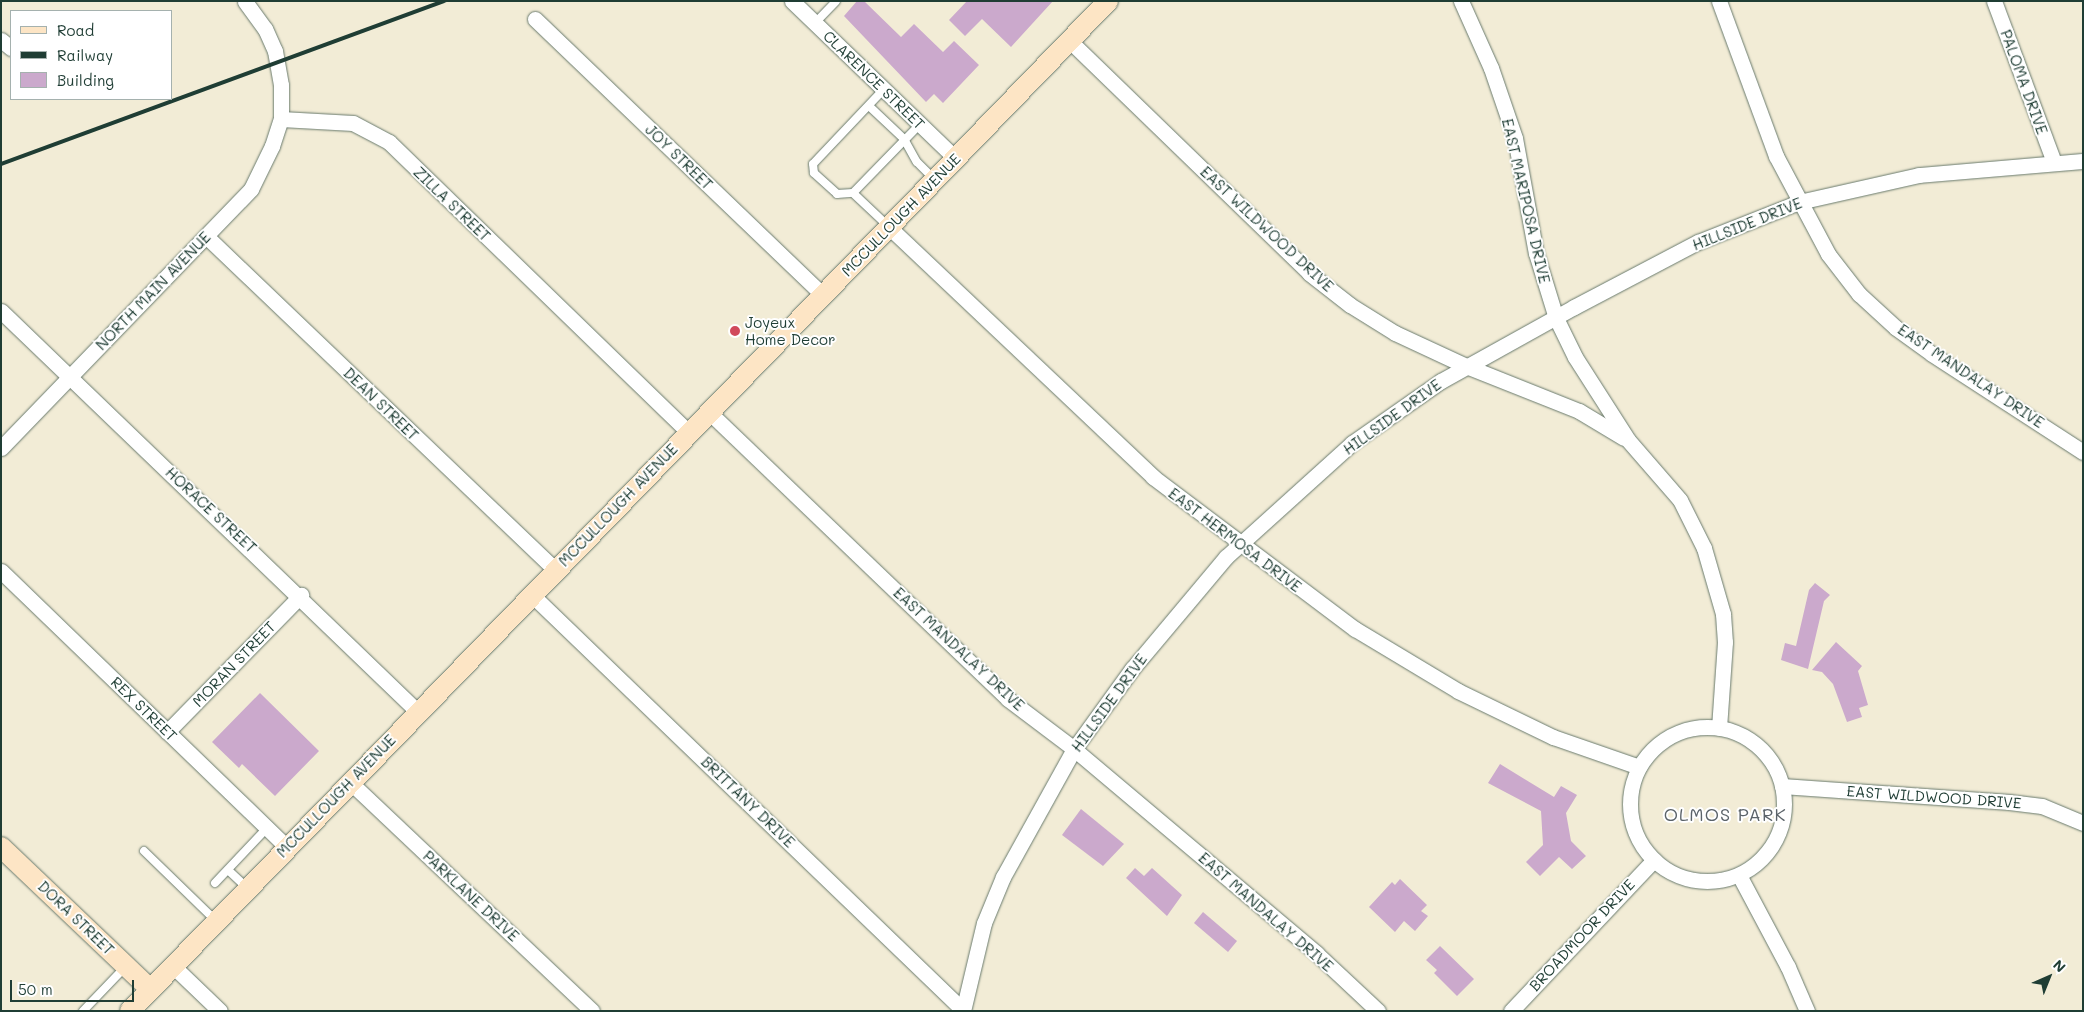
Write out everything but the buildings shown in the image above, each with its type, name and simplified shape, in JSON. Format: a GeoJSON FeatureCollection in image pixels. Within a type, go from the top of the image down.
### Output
{"type":"FeatureCollection","features":[{"type":"Feature","properties":{"kind":"main road","name":"MCCULLOUGH AVENUE"},"geometry":{"type":"LineString","coordinates":[[130,1011],[247,888],[1108,1]]}},
{"type":"Feature","properties":{"kind":"main road","name":"DORA STREET"},"geometry":{"type":"LineString","coordinates":[[1,847],[150,989]]}},
{"type":"Feature","properties":{"kind":"street"},"geometry":{"type":"LineString","coordinates":[[245,1],[275,51],[281,85],[281,119]]}},
{"type":"Feature","properties":{"kind":"street","name":"CLARENCE STREET"},"geometry":{"type":"LineString","coordinates":[[792,1],[956,159]]}},
{"type":"Feature","properties":{"kind":"street","name":"EAST MARIPOSA DRIVE"},"geometry":{"type":"LineString","coordinates":[[1461,1],[1492,68],[1515,138],[1536,253],[1556,318]]}},
{"type":"Feature","properties":{"kind":"street","name":"EAST MANDALAY DRIVE"},"geometry":{"type":"LineString","coordinates":[[1719,1],[1776,156],[1828,254],[1859,294],[1896,328],[2083,452]]}},
{"type":"Feature","properties":{"kind":"street","name":"PALOMA DRIVE"},"geometry":{"type":"LineString","coordinates":[[1994,1],[2054,162]]}},
{"type":"Feature","properties":{"kind":"street","name":"JOY STREET"},"geometry":{"type":"LineString","coordinates":[[535,19],[823,295]]}},
{"type":"Feature","properties":{"kind":"street","name":"EAST WILDWOOD DRIVE"},"geometry":{"type":"LineString","coordinates":[[1070,41],[1309,273],[1350,305],[1394,333],[1466,366],[1579,411],[1628,440]]}},
{"type":"Feature","properties":{"kind":"street","name":"NORTH MAIN AVENUE"},"geometry":{"type":"LineString","coordinates":[[1,448],[207,237],[250,189],[272,146],[281,119]]}},
{"type":"Feature","properties":{"kind":"street","name":"ZILLA STREET"},"geometry":{"type":"LineString","coordinates":[[281,119],[353,123],[389,142],[689,433]]}},
{"type":"Feature","properties":{"kind":"street","name":"HILLSIDE DRIVE"},"geometry":{"type":"LineString","coordinates":[[963,1010],[984,923],[1026,832],[1074,749],[1132,668],[1240,545],[1352,443],[1466,366],[1698,242],[1799,202],[1919,175],[2083,161]]}},
{"type":"Feature","properties":{"kind":"street","name":"EAST HERMOSA DRIVE"},"geometry":{"type":"LineString","coordinates":[[889,227],[1153,477],[1240,545],[1355,629],[1458,691],[1553,737],[1639,768]]}},
{"type":"Feature","properties":{"kind":"street","name":"DEAN STREET"},"geometry":{"type":"LineString","coordinates":[[207,237],[555,570]]}},
{"type":"Feature","properties":{"kind":"street","name":"HORACE STREET"},"geometry":{"type":"LineString","coordinates":[[1,311],[300,595],[418,712]]}},
{"type":"Feature","properties":{"kind":"street","name":"EAST WILDWOOD DRIVE"},"geometry":{"type":"LineString","coordinates":[[1556,318],[1575,357],[1628,440],[1680,500],[1713,573],[1723,614],[1725,642],[1719,728]]}},
{"type":"Feature","properties":{"kind":"street","name":"EAST MANDALAY DRIVE"},"geometry":{"type":"LineString","coordinates":[[709,412],[1008,699],[1074,749],[1316,953],[1378,1011]]}},
{"type":"Feature","properties":{"kind":"street","name":"REX STREET"},"geometry":{"type":"LineString","coordinates":[[1,571],[287,847]]}},
{"type":"Feature","properties":{"kind":"street","name":"BRITTANY DRIVE"},"geometry":{"type":"LineString","coordinates":[[532,594],[963,1010]]}},
{"type":"Feature","properties":{"kind":"street","name":"MORAN STREET"},"geometry":{"type":"LineString","coordinates":[[167,732],[300,595]]}},
{"type":"Feature","properties":{"kind":"street"},"geometry":{"type":"LineString","coordinates":[[1700,727],[1719,728],[1743,736],[1764,752],[1782,786],[1782,821],[1776,838],[1767,853],[1739,875],[1701,882],[1675,875],[1654,860],[1638,840],[1630,816],[1630,791],[1639,768],[1650,752],[1672,736],[1700,727]]}},
{"type":"Feature","properties":{"kind":"street","name":"PARKLANE DRIVE"},"geometry":{"type":"LineString","coordinates":[[350,782],[592,1011]]}},
{"type":"Feature","properties":{"kind":"street","name":"EAST WILDWOOD DRIVE"},"geometry":{"type":"LineString","coordinates":[[1782,786],[2042,806],[2083,823]]}},
{"type":"Feature","properties":{"kind":"street","name":"BROADMOOR DRIVE"},"geometry":{"type":"LineString","coordinates":[[1510,1011],[1654,860]]}},
{"type":"Feature","properties":{"kind":"street"},"geometry":{"type":"LineString","coordinates":[[1739,875],[1788,967],[1807,1011]]}},
{"type":"Feature","properties":{"kind":"street"},"geometry":{"type":"LineString","coordinates":[[173,966],[220,1011]]}},
{"type":"Feature","properties":{"kind":"lane"},"geometry":{"type":"LineString","coordinates":[[815,23],[836,1]]}},
{"type":"Feature","properties":{"kind":"lane"},"geometry":{"type":"LineString","coordinates":[[884,89],[813,164],[814,173],[837,194],[854,193],[920,124]]}},
{"type":"Feature","properties":{"kind":"lane"},"geometry":{"type":"LineString","coordinates":[[868,106],[904,139],[917,162],[935,180]]}},
{"type":"Feature","properties":{"kind":"lane"},"geometry":{"type":"LineString","coordinates":[[854,193],[889,227]]}},
{"type":"Feature","properties":{"kind":"lane"},"geometry":{"type":"LineString","coordinates":[[215,883],[267,828]]}},
{"type":"Feature","properties":{"kind":"lane"},"geometry":{"type":"LineString","coordinates":[[144,851],[216,921]]}},
{"type":"Feature","properties":{"kind":"lane"},"geometry":{"type":"LineString","coordinates":[[228,870],[247,888]]}},
{"type":"Feature","properties":{"kind":"lane"},"geometry":{"type":"LineString","coordinates":[[83,1011],[126,966]]}},
{"type":"Feature","properties":{"kind":"railway"},"geometry":{"type":"LineString","coordinates":[[1,164],[444,1]]}},
{"type":"Feature","properties":{"kind":"place","name":"Joyeux Home Decor"},"geometry":{"type":"Point","coordinates":[735,331]}},
{"type":"Feature","properties":{"kind":"district","name":"OLMOS PARK"},"geometry":{"type":"Point","coordinates":[1725,814]}}]}
